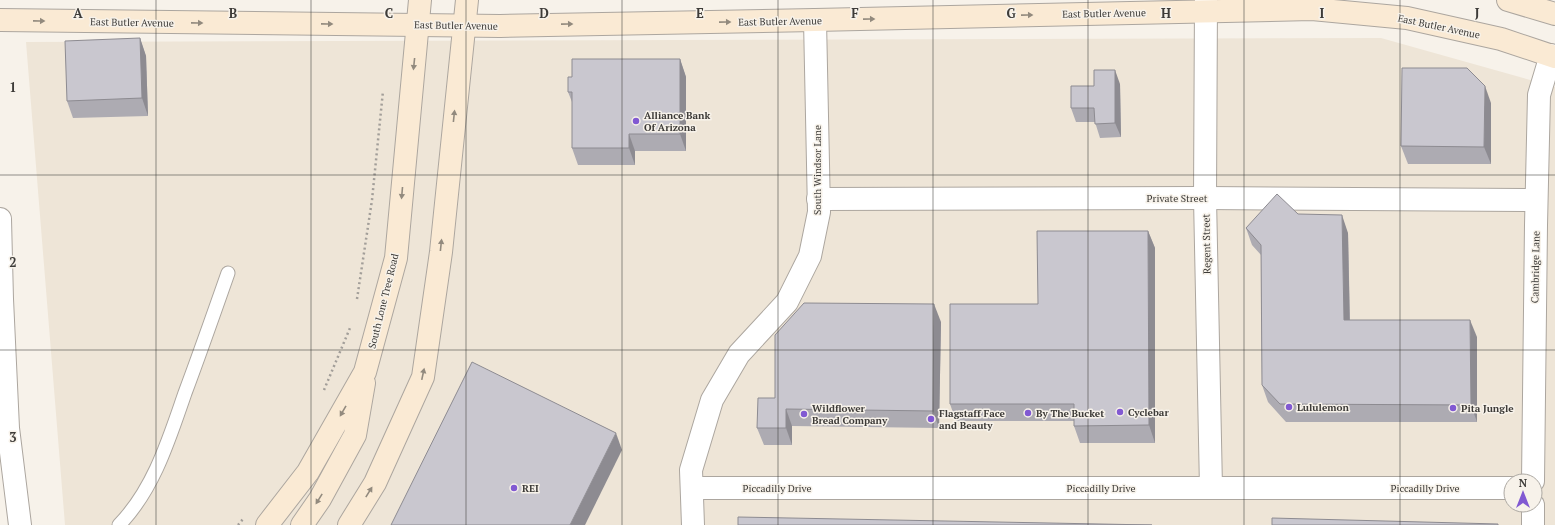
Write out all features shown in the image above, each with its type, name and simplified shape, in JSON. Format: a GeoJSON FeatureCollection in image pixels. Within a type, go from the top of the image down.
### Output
{"type":"FeatureCollection","features":[{"type":"Feature","properties":{"kind":"main road","name":"South Lone Tree Road"},"geometry":{"type":"LineString","coordinates":[[266,525],[308,472],[365,372],[396,258],[420,0]]}},
{"type":"Feature","properties":{"kind":"main road"},"geometry":{"type":"LineString","coordinates":[[349,525],[375,483],[423,377],[441,252],[467,0]]}},
{"type":"Feature","properties":{"kind":"main road"},"geometry":{"type":"LineString","coordinates":[[1508,0],[1555,14]]}},
{"type":"Feature","properties":{"kind":"main road","name":"East Butler Avenue"},"geometry":{"type":"LineString","coordinates":[[0,20],[465,26],[815,20],[1206,5],[1312,9],[1407,18],[1501,39],[1553,56]]}},
{"type":"Feature","properties":{"kind":"main road"},"geometry":{"type":"LineString","coordinates":[[302,525],[320,498],[355,435],[365,372]]}},
{"type":"Feature","properties":{"kind":"street","name":"Regent Street"},"geometry":{"type":"LineString","coordinates":[[1206,5],[1205,198],[1211,488]]}},
{"type":"Feature","properties":{"kind":"street","name":"South Windsor Lane"},"geometry":{"type":"LineString","coordinates":[[693,525],[691,470],[712,400],[739,354],[787,302],[810,256],[819,212],[815,20]]}},
{"type":"Feature","properties":{"kind":"street","name":"Cambridge Lane"},"geometry":{"type":"LineString","coordinates":[[1533,473],[1536,200],[1539,96],[1553,56]]}},
{"type":"Feature","properties":{"kind":"street","name":"Private Street"},"geometry":{"type":"LineString","coordinates":[[818,198],[1536,200]]}},
{"type":"Feature","properties":{"kind":"street"},"geometry":{"type":"LineString","coordinates":[[0,219],[8,428],[20,525]]}},
{"type":"Feature","properties":{"kind":"street","name":"Piccadilly Drive"},"geometry":{"type":"LineString","coordinates":[[692,488],[1503,488]]}},
{"type":"Feature","properties":{"kind":"street"},"geometry":{"type":"LineString","coordinates":[[1533,513],[1533,525]]}},
{"type":"Feature","properties":{"kind":"lane"},"geometry":{"type":"LineString","coordinates":[[119,525],[128,516],[140,499],[165,453],[228,273]]}},
{"type":"Feature","properties":{"kind":"path"},"geometry":{"type":"LineString","coordinates":[[357,300],[372,200],[383,91]]}},
{"type":"Feature","properties":{"kind":"path"},"geometry":{"type":"LineString","coordinates":[[324,392],[352,322]]}},
{"type":"Feature","properties":{"kind":"path"},"geometry":{"type":"LineString","coordinates":[[238,525],[248,513]]}},
{"type":"Feature","properties":{"kind":"shaded area"},"geometry":{"type":"Polygon","coordinates":[[[1381,38],[1555,87],[1555,525],[65,525],[26,42],[1381,38]]]}},
{"type":"Feature","properties":{"kind":"building"},"geometry":{"type":"Polygon","coordinates":[[[140,38],[142,98],[67,101],[65,41],[140,38]]]}},
{"type":"Feature","properties":{"kind":"building"},"geometry":{"type":"Polygon","coordinates":[[[572,59],[680,59],[680,134],[629,134],[629,148],[572,148],[572,92],[568,92],[568,77],[572,77],[572,59]]]}},
{"type":"Feature","properties":{"kind":"building"},"geometry":{"type":"Polygon","coordinates":[[[1402,68],[1467,68],[1485,86],[1484,147],[1401,146],[1402,68]]]}},
{"type":"Feature","properties":{"kind":"building"},"geometry":{"type":"Polygon","coordinates":[[[1094,70],[1115,70],[1115,123],[1095,124],[1094,108],[1071,108],[1071,86],[1094,86],[1094,70]]]}},
{"type":"Feature","properties":{"kind":"building"},"geometry":{"type":"Polygon","coordinates":[[[1277,194],[1298,214],[1342,215],[1344,320],[1470,320],[1471,405],[1280,404],[1262,385],[1261,245],[1246,228],[1277,194]]]}},
{"type":"Feature","properties":{"kind":"building"},"geometry":{"type":"Polygon","coordinates":[[[1037,231],[1148,231],[1149,425],[1074,426],[1074,404],[950,404],[950,304],[1038,304],[1037,231]]]}},
{"type":"Feature","properties":{"kind":"building"},"geometry":{"type":"Polygon","coordinates":[[[804,303],[934,304],[933,411],[786,409],[786,428],[757,428],[758,398],[775,398],[775,335],[804,303]]]}},
{"type":"Feature","properties":{"kind":"building","name":"REI"},"geometry":{"type":"Polygon","coordinates":[[[472,362],[616,433],[570,525],[391,525],[472,362]]]}},
{"type":"Feature","properties":{"kind":"building"},"geometry":{"type":"Polygon","coordinates":[[[738,517],[1152,525],[738,525],[738,517]]]}},
{"type":"Feature","properties":{"kind":"building"},"geometry":{"type":"Polygon","coordinates":[[[1272,518],[1498,524],[1498,525],[1272,525],[1272,518]]]}},
{"type":"Feature","properties":{"kind":"place","name":"Alliance Bank Of Arizona"},"geometry":{"type":"Point","coordinates":[636,121]}},
{"type":"Feature","properties":{"kind":"place","name":"Lululemon"},"geometry":{"type":"Point","coordinates":[1289,407]}},
{"type":"Feature","properties":{"kind":"place","name":"Pita Jungle"},"geometry":{"type":"Point","coordinates":[1453,408]}},
{"type":"Feature","properties":{"kind":"place","name":"Cyclebar"},"geometry":{"type":"Point","coordinates":[1120,412]}},
{"type":"Feature","properties":{"kind":"place","name":"By The Bucket"},"geometry":{"type":"Point","coordinates":[1028,413]}},
{"type":"Feature","properties":{"kind":"place","name":"Wildflower Bread Company"},"geometry":{"type":"Point","coordinates":[804,414]}},
{"type":"Feature","properties":{"kind":"place","name":"Flagstaff Face and Beauty"},"geometry":{"type":"Point","coordinates":[931,419]}},
{"type":"Feature","properties":{"kind":"place","name":"REI"},"geometry":{"type":"Point","coordinates":[514,488]}}]}
